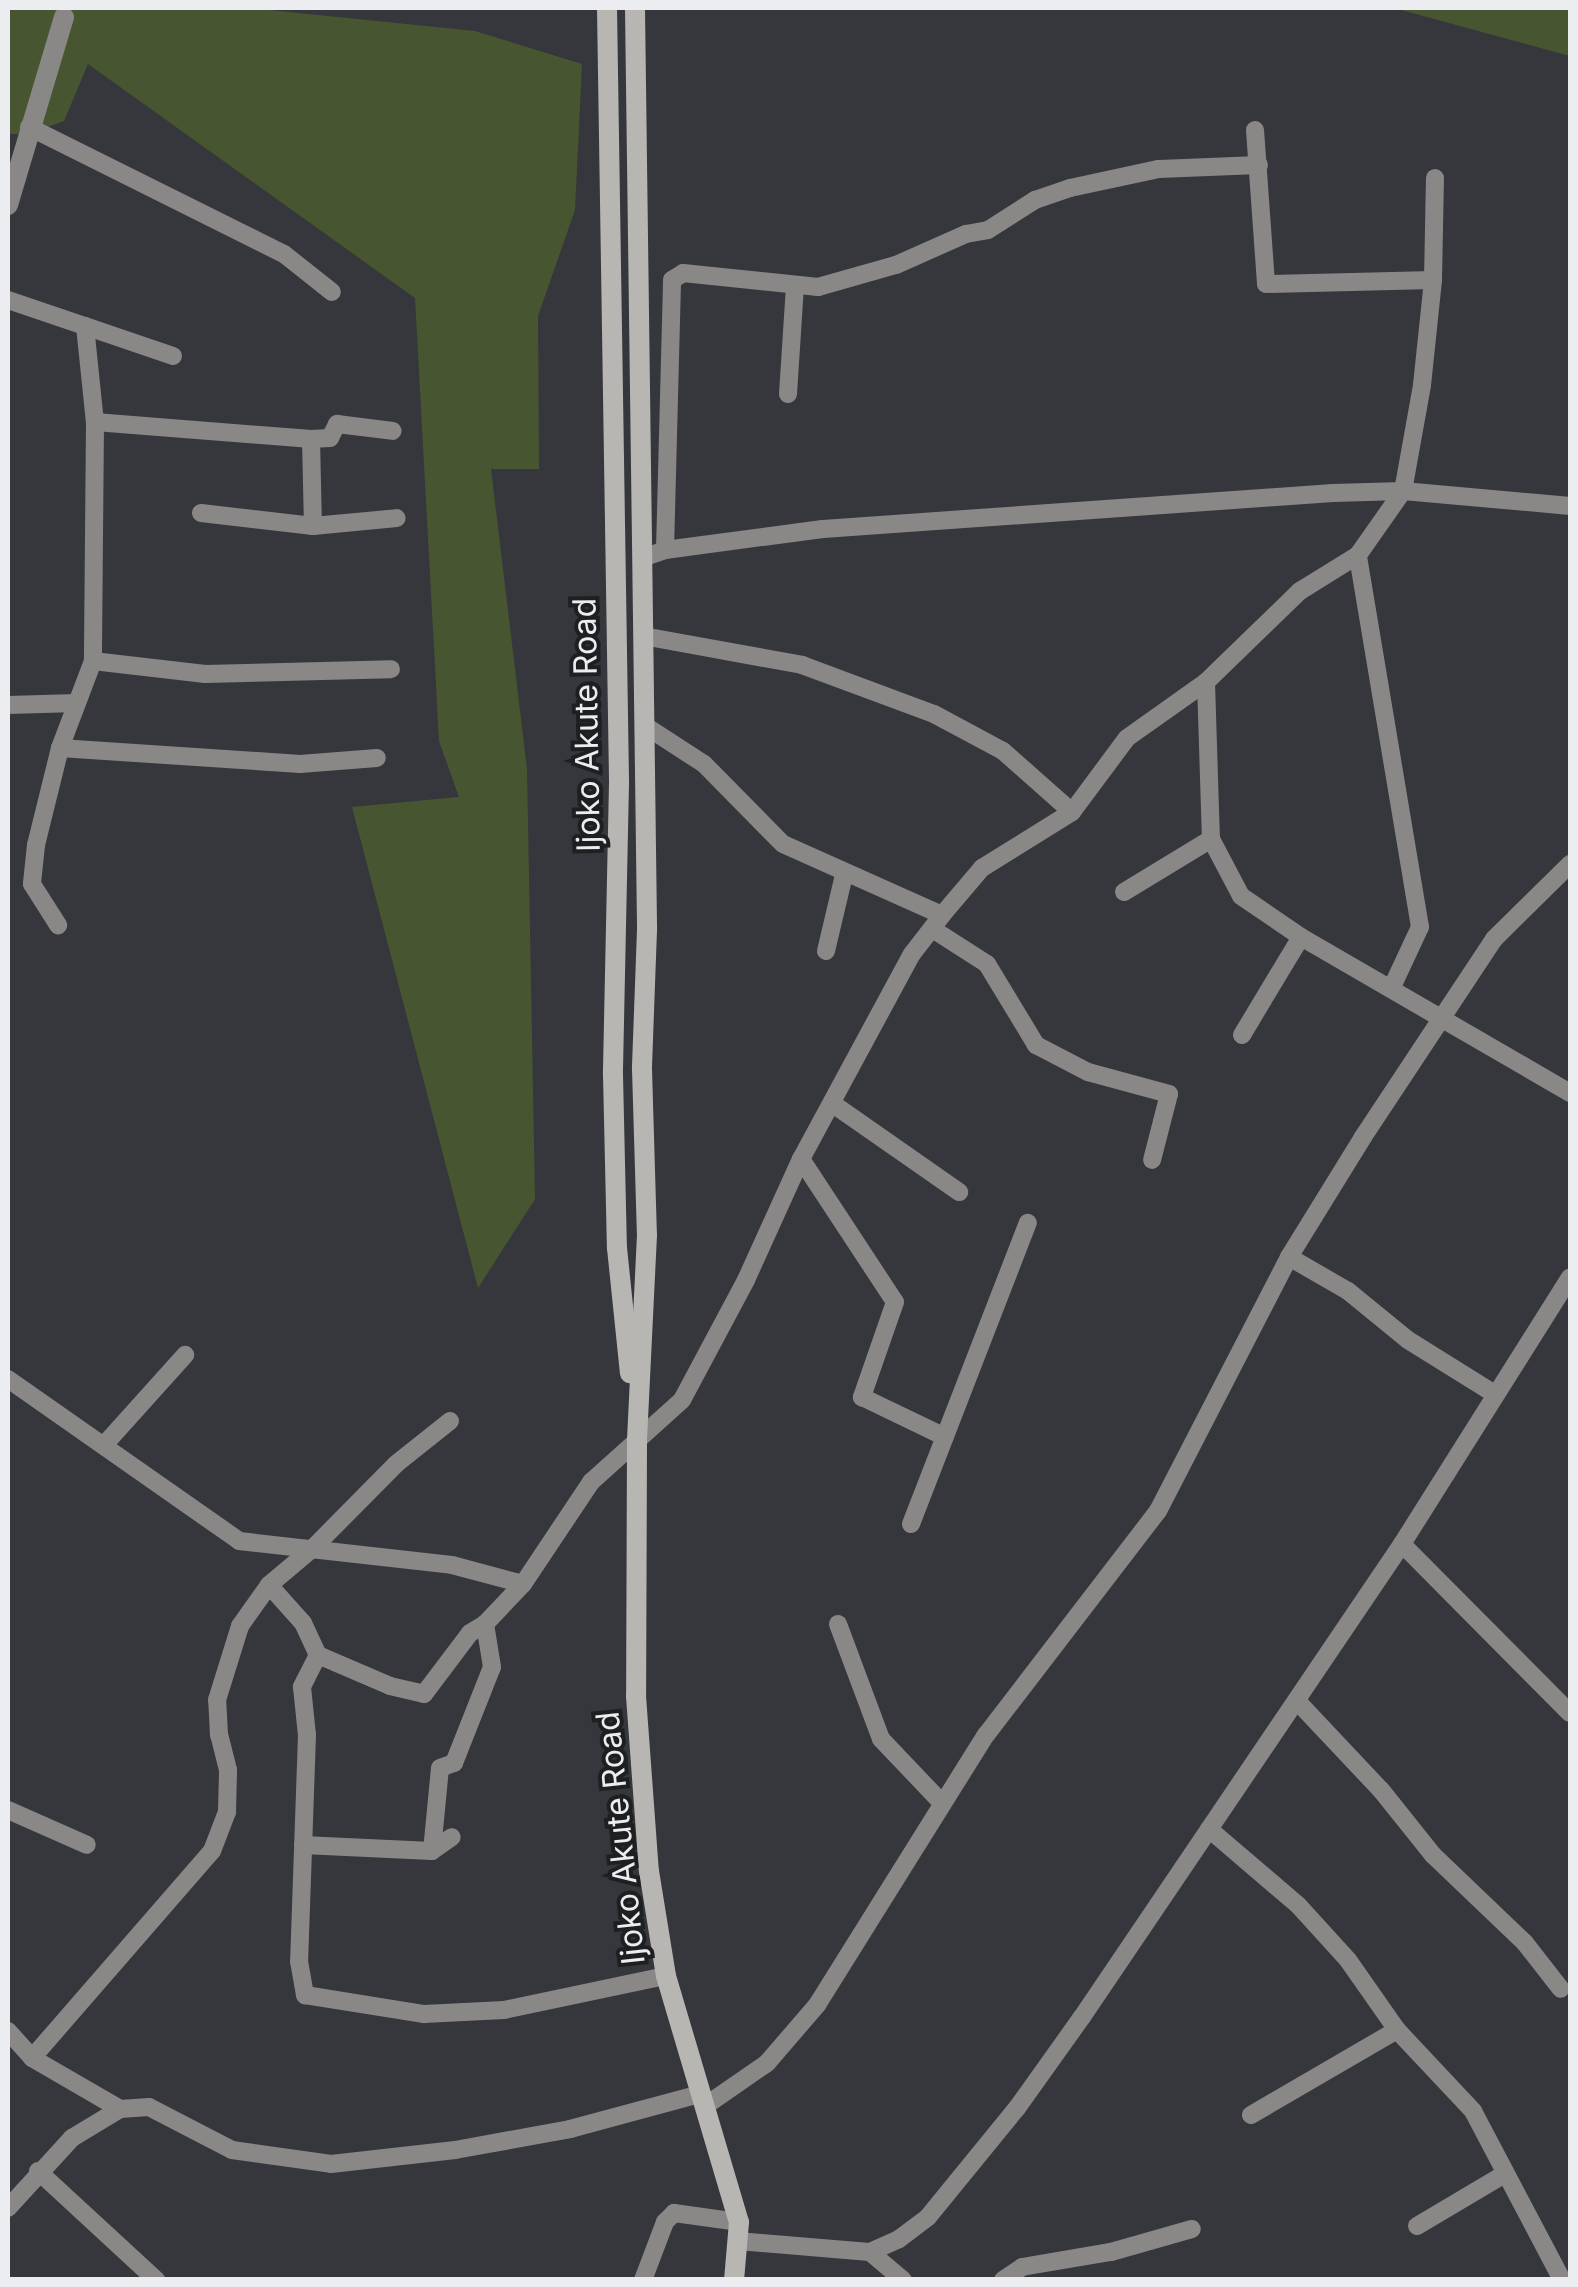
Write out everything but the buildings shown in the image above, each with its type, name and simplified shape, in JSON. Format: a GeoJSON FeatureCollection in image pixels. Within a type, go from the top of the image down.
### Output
{"type":"FeatureCollection","features":[{"type":"Feature","properties":{"kind":"main road","name":"Ijoko Akute Road"},"geometry":{"type":"LineString","coordinates":[[606,8],[619,783],[613,1075],[616,1248],[637,1440]]}},
{"type":"Feature","properties":{"kind":"main road","name":"Ijoko Akute Road"},"geometry":{"type":"LineString","coordinates":[[635,8],[647,727],[642,1069],[647,1236],[637,1440],[636,1696],[650,1871],[666,1976],[738,2232],[734,2280]]}},
{"type":"Feature","properties":{"kind":"street"},"geometry":{"type":"LineString","coordinates":[[8,205],[28,127],[66,12]]}},
{"type":"Feature","properties":{"kind":"street"},"geometry":{"type":"LineString","coordinates":[[28,127],[284,254],[332,292]]}},
{"type":"Feature","properties":{"kind":"street"},"geometry":{"type":"LineString","coordinates":[[1254,130],[1266,284],[1432,280]]}},
{"type":"Feature","properties":{"kind":"street"},"geometry":{"type":"LineString","coordinates":[[665,550],[672,280],[683,273],[818,287],[896,266],[966,234],[988,230],[1035,200],[1070,188],[1159,169],[1259,165]]}},
{"type":"Feature","properties":{"kind":"street"},"geometry":{"type":"LineString","coordinates":[[269,1585],[303,1624],[318,1655],[390,1686],[424,1694],[470,1633],[523,1584],[591,1482],[682,1400],[746,1280],[801,1159],[912,954],[982,868],[1072,812],[1127,738],[1206,682],[1300,591],[1358,555],[1403,491],[1422,385],[1432,280],[1435,178]]}},
{"type":"Feature","properties":{"kind":"street"},"geometry":{"type":"LineString","coordinates":[[788,394],[796,286]]}},
{"type":"Feature","properties":{"kind":"street"},"geometry":{"type":"LineString","coordinates":[[8,300],[172,356]]}},
{"type":"Feature","properties":{"kind":"street"},"geometry":{"type":"LineString","coordinates":[[58,925],[32,884],[36,846],[60,748],[93,661],[95,422],[86,326]]}},
{"type":"Feature","properties":{"kind":"street"},"geometry":{"type":"LineString","coordinates":[[95,422],[312,439],[330,438],[338,424],[393,431]]}},
{"type":"Feature","properties":{"kind":"street"},"geometry":{"type":"LineString","coordinates":[[312,439],[313,526]]}},
{"type":"Feature","properties":{"kind":"street"},"geometry":{"type":"LineString","coordinates":[[642,558],[665,550],[822,530],[1403,491],[1570,506]]}},
{"type":"Feature","properties":{"kind":"street"},"geometry":{"type":"LineString","coordinates":[[201,513],[313,526],[397,518]]}},
{"type":"Feature","properties":{"kind":"street"},"geometry":{"type":"LineString","coordinates":[[1358,555],[1420,927],[1392,987]]}},
{"type":"Feature","properties":{"kind":"street"},"geometry":{"type":"LineString","coordinates":[[643,636],[802,664],[934,714],[1003,751],[1072,812]]}},
{"type":"Feature","properties":{"kind":"street"},"geometry":{"type":"LineString","coordinates":[[93,661],[205,674],[391,669]]}},
{"type":"Feature","properties":{"kind":"street"},"geometry":{"type":"LineString","coordinates":[[1206,682],[1211,839],[1241,896],[1301,937],[1570,1093]]}},
{"type":"Feature","properties":{"kind":"street"},"geometry":{"type":"LineString","coordinates":[[8,705],[77,703]]}},
{"type":"Feature","properties":{"kind":"street"},"geometry":{"type":"LineString","coordinates":[[647,727],[704,764],[783,844],[938,922],[987,964],[1036,1045],[1088,1072],[1169,1094],[1152,1160]]}},
{"type":"Feature","properties":{"kind":"street"},"geometry":{"type":"LineString","coordinates":[[60,748],[300,764],[377,758]]}},
{"type":"Feature","properties":{"kind":"street"},"geometry":{"type":"LineString","coordinates":[[1124,892],[1211,839]]}},
{"type":"Feature","properties":{"kind":"street"},"geometry":{"type":"LineString","coordinates":[[8,2208],[72,2138],[120,2109],[149,2107],[232,2150],[331,2164],[436,2153],[702,2100],[766,2063],[817,2006],[942,1803],[1070,1621],[1158,1511],[1289,1257],[1494,939],[1570,864]]}},
{"type":"Feature","properties":{"kind":"street"},"geometry":{"type":"LineString","coordinates":[[826,951],[844,875]]}},
{"type":"Feature","properties":{"kind":"street"},"geometry":{"type":"LineString","coordinates":[[1242,1035],[1301,937]]}},
{"type":"Feature","properties":{"kind":"street"},"geometry":{"type":"LineString","coordinates":[[832,1104],[960,1192]]}},
{"type":"Feature","properties":{"kind":"street"},"geometry":{"type":"LineString","coordinates":[[801,1159],[896,1302],[862,1397],[944,1436]]}},
{"type":"Feature","properties":{"kind":"street"},"geometry":{"type":"LineString","coordinates":[[912,1524],[1028,1223]]}},
{"type":"Feature","properties":{"kind":"street"},"geometry":{"type":"LineString","coordinates":[[1289,1257],[1348,1292],[1408,1340],[1493,1393]]}},
{"type":"Feature","properties":{"kind":"street"},"geometry":{"type":"LineString","coordinates":[[870,2252],[899,2239],[928,2217],[1018,2108],[1402,1544],[1493,1393],[1568,1284]]}},
{"type":"Feature","properties":{"kind":"street"},"geometry":{"type":"LineString","coordinates":[[105,1444],[185,1355]]}},
{"type":"Feature","properties":{"kind":"street"},"geometry":{"type":"LineString","coordinates":[[8,1379],[238,1541],[452,1565],[523,1584]]}},
{"type":"Feature","properties":{"kind":"street"},"geometry":{"type":"LineString","coordinates":[[32,2058],[212,1851],[228,1812],[228,1770],[219,1735],[217,1700],[240,1626],[269,1585],[313,1548],[396,1464],[450,1421]]}},
{"type":"Feature","properties":{"kind":"street"},"geometry":{"type":"LineString","coordinates":[[1402,1544],[1570,1713]]}},
{"type":"Feature","properties":{"kind":"street"},"geometry":{"type":"LineString","coordinates":[[432,1852],[440,1768],[454,1763],[492,1667],[484,1624]]}},
{"type":"Feature","properties":{"kind":"street"},"geometry":{"type":"LineString","coordinates":[[838,1624],[881,1739],[942,1803]]}},
{"type":"Feature","properties":{"kind":"street"},"geometry":{"type":"LineString","coordinates":[[318,1655],[302,1687],[307,1735],[299,1960],[305,1995],[424,2014],[504,2010],[666,1976]]}},
{"type":"Feature","properties":{"kind":"street"},"geometry":{"type":"LineString","coordinates":[[1297,1701],[1381,1790],[1433,1854],[1525,1943],[1561,1989]]}},
{"type":"Feature","properties":{"kind":"street"},"geometry":{"type":"LineString","coordinates":[[8,1810],[87,1845]]}},
{"type":"Feature","properties":{"kind":"street"},"geometry":{"type":"LineString","coordinates":[[1210,1829],[1298,1905],[1348,1960],[1397,2030],[1473,2111],[1503,2175],[1562,2280]]}},
{"type":"Feature","properties":{"kind":"street"},"geometry":{"type":"LineString","coordinates":[[303,1845],[432,1852],[452,1837]]}},
{"type":"Feature","properties":{"kind":"street"},"geometry":{"type":"LineString","coordinates":[[8,2030],[32,2058],[120,2109]]}},
{"type":"Feature","properties":{"kind":"street"},"geometry":{"type":"LineString","coordinates":[[1251,2116],[1397,2030]]}},
{"type":"Feature","properties":{"kind":"street"},"geometry":{"type":"LineString","coordinates":[[38,2172],[156,2280]]}},
{"type":"Feature","properties":{"kind":"street"},"geometry":{"type":"LineString","coordinates":[[1417,2226],[1503,2175]]}},
{"type":"Feature","properties":{"kind":"street"},"geometry":{"type":"LineString","coordinates":[[643,2280],[666,2222],[674,2213],[738,2232],[870,2252],[903,2280]]}},
{"type":"Feature","properties":{"kind":"street"},"geometry":{"type":"LineString","coordinates":[[1003,2280],[1022,2267],[1111,2252],[1192,2230]]}},
{"type":"Feature","properties":{"kind":"green space"},"geometry":{"type":"Polygon","coordinates":[[[8,8],[250,8],[475,31],[582,64],[575,210],[538,316],[539,469],[491,469],[527,769],[535,1199],[478,1288],[352,807],[459,797],[439,741],[415,298],[88,64],[64,121],[28,134],[8,134],[8,8]]]}},
{"type":"Feature","properties":{"kind":"green space"},"geometry":{"type":"Polygon","coordinates":[[[1394,8],[1570,8],[1570,56],[1394,8]]]}}]}
